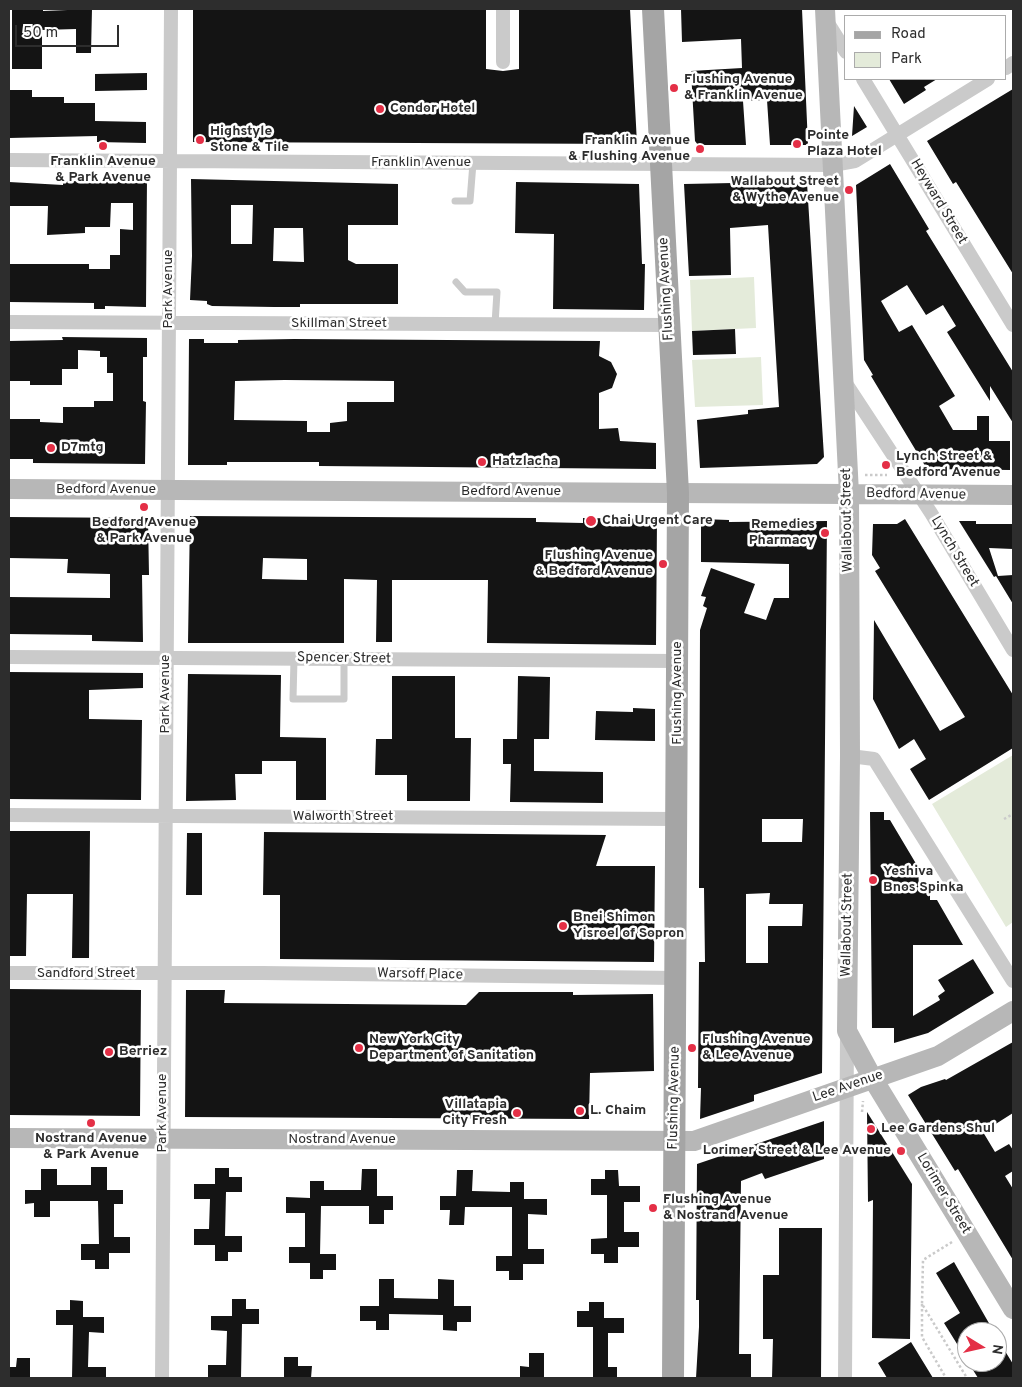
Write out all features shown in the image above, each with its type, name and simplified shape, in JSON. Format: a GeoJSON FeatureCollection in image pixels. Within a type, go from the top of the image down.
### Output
{"type":"FeatureCollection","features":[{"type":"Feature","properties":{"kind":"main road","name":"Flushing Avenue"},"geometry":{"type":"LineString","coordinates":[[653,9],[678,493],[673,1378]]}},
{"type":"Feature","properties":{"kind":"main road","name":"Wallabout Street"},"geometry":{"type":"LineString","coordinates":[[825,14],[849,494],[850,756],[846,1032],[872,1080]]}},
{"type":"Feature","properties":{"kind":"main road","name":"Bedford Avenue"},"geometry":{"type":"LineString","coordinates":[[9,489],[1013,495]]}},
{"type":"Feature","properties":{"kind":"main road","name":"Lee Avenue"},"geometry":{"type":"LineString","coordinates":[[675,1142],[694,1141],[938,1056],[1013,1011]]}},
{"type":"Feature","properties":{"kind":"main road","name":"Lorimer Street"},"geometry":{"type":"LineString","coordinates":[[872,1080],[1013,1309]]}},
{"type":"Feature","properties":{"kind":"main road","name":"Nostrand Avenue"},"geometry":{"type":"LineString","coordinates":[[9,1138],[675,1142]]}},
{"type":"Feature","properties":{"kind":"street","name":"Park Avenue"},"geometry":{"type":"LineString","coordinates":[[162,1378],[171,9]]}},
{"type":"Feature","properties":{"kind":"street"},"geometry":{"type":"LineString","coordinates":[[503,9],[503,62]]}},
{"type":"Feature","properties":{"kind":"street"},"geometry":{"type":"LineString","coordinates":[[825,14],[844,48]]}},
{"type":"Feature","properties":{"kind":"street","name":"Heyward Street"},"geometry":{"type":"LineString","coordinates":[[863,80],[1013,325]]}},
{"type":"Feature","properties":{"kind":"street","name":"Franklin Avenue"},"geometry":{"type":"LineString","coordinates":[[9,160],[833,166],[855,161],[986,80]]}},
{"type":"Feature","properties":{"kind":"street","name":"Skillman Street"},"geometry":{"type":"LineString","coordinates":[[9,322],[669,325]]}},
{"type":"Feature","properties":{"kind":"street","name":"Lynch Street"},"geometry":{"type":"LineString","coordinates":[[843,379],[917,494],[1013,650]]}},
{"type":"Feature","properties":{"kind":"street","name":"Spencer Street"},"geometry":{"type":"LineString","coordinates":[[9,657],[678,660]]}},
{"type":"Feature","properties":{"kind":"street"},"geometry":{"type":"LineString","coordinates":[[850,756],[874,759],[1013,981]]}},
{"type":"Feature","properties":{"kind":"street","name":"Walworth Street"},"geometry":{"type":"LineString","coordinates":[[9,815],[677,819]]}},
{"type":"Feature","properties":{"kind":"street","name":"Sandford Street"},"geometry":{"type":"LineString","coordinates":[[9,973],[164,974]]}},
{"type":"Feature","properties":{"kind":"street","name":"Warsoff Place"},"geometry":{"type":"LineString","coordinates":[[164,974],[262,973],[676,978]]}},
{"type":"Feature","properties":{"kind":"street","name":"Wallabout Street"},"geometry":{"type":"LineString","coordinates":[[845,1378],[846,1032]]}},
{"type":"Feature","properties":{"kind":"lane"},"geometry":{"type":"LineString","coordinates":[[455,201],[470,201],[473,163]]}},
{"type":"Feature","properties":{"kind":"lane"},"geometry":{"type":"LineString","coordinates":[[456,282],[465,292],[498,292],[495,324]]}},
{"type":"Feature","properties":{"kind":"lane"},"geometry":{"type":"LineString","coordinates":[[294,658],[293,699],[344,700],[344,659]]}},
{"type":"Feature","properties":{"kind":"path"},"geometry":{"type":"LineString","coordinates":[[861,475],[887,475]]}},
{"type":"Feature","properties":{"kind":"path"},"geometry":{"type":"LineString","coordinates":[[1004,819],[1013,814]]}},
{"type":"Feature","properties":{"kind":"path"},"geometry":{"type":"LineString","coordinates":[[862,1102],[862,1112]]}},
{"type":"Feature","properties":{"kind":"path"},"geometry":{"type":"LineString","coordinates":[[946,1378],[922,1337],[922,1260],[952,1242]]}},
{"type":"Feature","properties":{"kind":"path"},"geometry":{"type":"LineString","coordinates":[[922,1304],[966,1378]]}},
{"type":"Feature","properties":{"kind":"green space"},"geometry":{"type":"Polygon","coordinates":[[[754,277],[756,328],[692,331],[690,280],[754,277]]]}},
{"type":"Feature","properties":{"kind":"green space"},"geometry":{"type":"Polygon","coordinates":[[[761,357],[763,405],[695,407],[692,360],[761,357]]]}},
{"type":"Feature","properties":{"kind":"green space"},"geometry":{"type":"Polygon","coordinates":[[[1013,755],[1013,922],[1006,927],[932,804],[1013,755]]]}},
{"type":"Feature","properties":{"kind":"building"},"geometry":{"type":"Polygon","coordinates":[[[12,9],[43,9],[43,11],[92,9],[91,53],[76,53],[76,29],[42,30],[42,69],[12,69],[12,9]]]}},
{"type":"Feature","properties":{"kind":"building"},"geometry":{"type":"Polygon","coordinates":[[[193,9],[486,9],[486,69],[503,71],[519,69],[519,9],[630,9],[637,144],[193,142],[193,9]]]}},
{"type":"Feature","properties":{"kind":"building"},"geometry":{"type":"Polygon","coordinates":[[[681,9],[802,9],[808,145],[770,145],[767,100],[743,101],[746,145],[698,145],[695,141],[691,71],[742,68],[741,39],[682,42],[681,9]]]}},
{"type":"Feature","properties":{"kind":"building"},"geometry":{"type":"Polygon","coordinates":[[[147,73],[147,90],[95,91],[95,74],[147,73]]]}},
{"type":"Feature","properties":{"kind":"building"},"geometry":{"type":"Polygon","coordinates":[[[890,80],[935,80],[924,87],[926,90],[904,104],[890,80]]]}},
{"type":"Feature","properties":{"kind":"building"},"geometry":{"type":"Polygon","coordinates":[[[1013,89],[1013,274],[956,182],[953,184],[927,141],[1013,89]]]}},
{"type":"Feature","properties":{"kind":"building"},"geometry":{"type":"Polygon","coordinates":[[[9,90],[32,90],[32,97],[64,97],[64,103],[95,103],[95,121],[146,122],[146,143],[97,142],[97,136],[9,138],[9,90]]]}},
{"type":"Feature","properties":{"kind":"building"},"geometry":{"type":"Polygon","coordinates":[[[854,106],[867,127],[852,136],[854,106]]]}},
{"type":"Feature","properties":{"kind":"building"},"geometry":{"type":"Polygon","coordinates":[[[890,164],[929,229],[926,231],[1013,372],[1013,423],[990,386],[990,401],[947,332],[956,326],[943,305],[926,315],[907,285],[881,301],[899,332],[912,325],[955,396],[939,406],[953,430],[977,430],[977,416],[989,416],[989,441],[1010,441],[1010,470],[927,469],[871,376],[873,375],[864,360],[856,185],[890,164]]]}},
{"type":"Feature","properties":{"kind":"building"},"geometry":{"type":"Polygon","coordinates":[[[133,178],[147,178],[146,307],[105,306],[105,309],[94,309],[94,303],[9,302],[9,264],[89,264],[89,269],[110,269],[110,255],[120,255],[120,229],[133,230],[133,203],[111,203],[110,227],[85,227],[85,233],[47,235],[48,206],[9,206],[9,182],[63,185],[63,181],[133,182],[133,178]]]}},
{"type":"Feature","properties":{"kind":"building"},"geometry":{"type":"Polygon","coordinates":[[[191,179],[398,184],[398,225],[348,225],[348,260],[356,264],[398,264],[398,304],[300,304],[300,307],[212,306],[207,304],[207,301],[190,300],[192,256],[191,179]],[[231,205],[231,244],[252,244],[253,205],[231,205]],[[274,228],[273,261],[304,262],[303,228],[274,228]]]}},
{"type":"Feature","properties":{"kind":"building"},"geometry":{"type":"Polygon","coordinates":[[[516,182],[639,184],[642,264],[645,264],[644,310],[553,309],[554,234],[515,233],[516,182]]]}},
{"type":"Feature","properties":{"kind":"building"},"geometry":{"type":"Polygon","coordinates":[[[807,183],[824,457],[817,464],[700,468],[697,420],[748,414],[748,410],[779,407],[768,225],[730,228],[731,275],[689,276],[684,184],[747,184],[747,186],[807,183]]]}},
{"type":"Feature","properties":{"kind":"building"},"geometry":{"type":"Polygon","coordinates":[[[735,329],[736,354],[693,355],[692,331],[735,329]]]}},
{"type":"Feature","properties":{"kind":"building"},"geometry":{"type":"Polygon","coordinates":[[[62,337],[147,338],[147,357],[143,357],[143,401],[146,402],[145,464],[33,463],[33,459],[9,459],[9,419],[40,419],[40,422],[63,423],[63,407],[94,407],[94,401],[113,401],[113,373],[107,373],[107,357],[100,357],[100,351],[78,350],[78,369],[62,369],[62,385],[30,385],[30,381],[9,381],[9,341],[63,340],[62,337]]]}},
{"type":"Feature","properties":{"kind":"building"},"geometry":{"type":"Polygon","coordinates":[[[189,339],[204,339],[204,343],[238,343],[238,340],[294,339],[600,341],[599,356],[611,362],[617,374],[612,388],[599,393],[599,429],[618,428],[620,441],[656,443],[656,469],[319,466],[319,462],[227,462],[227,465],[188,465],[189,339]],[[235,381],[234,420],[307,421],[307,432],[330,432],[330,423],[347,421],[347,402],[394,402],[394,381],[235,381]]]}},
{"type":"Feature","properties":{"kind":"building"},"geometry":{"type":"Polygon","coordinates":[[[190,516],[536,518],[536,522],[583,523],[583,518],[657,519],[656,645],[487,643],[488,580],[392,580],[392,642],[376,642],[377,580],[344,579],[344,643],[188,643],[190,516]],[[263,558],[262,579],[307,580],[307,559],[263,558]]]}},
{"type":"Feature","properties":{"kind":"building"},"geometry":{"type":"Polygon","coordinates":[[[9,517],[148,518],[149,575],[142,575],[143,642],[92,641],[92,635],[9,634],[9,597],[110,598],[110,574],[67,573],[68,559],[9,558],[9,517]]]}},
{"type":"Feature","properties":{"kind":"building"},"geometry":{"type":"Polygon","coordinates":[[[701,519],[729,520],[729,522],[827,521],[822,1073],[754,1095],[754,1101],[700,1119],[701,1088],[698,1088],[699,962],[705,962],[704,888],[699,888],[700,630],[707,608],[703,606],[706,597],[701,596],[711,568],[755,584],[744,613],[766,620],[774,598],[789,598],[789,564],[701,562],[701,519]],[[762,819],[762,842],[802,842],[803,819],[762,819]],[[770,893],[746,894],[746,963],[768,963],[768,926],[802,926],[803,904],[769,904],[770,893]]]}},
{"type":"Feature","properties":{"kind":"building"},"geometry":{"type":"Polygon","coordinates":[[[905,519],[1013,695],[1013,748],[929,800],[910,769],[926,759],[914,739],[899,749],[873,699],[874,620],[940,731],[965,717],[875,571],[880,568],[872,555],[873,524],[897,524],[905,519]]]}},
{"type":"Feature","properties":{"kind":"building"},"geometry":{"type":"Polygon","coordinates":[[[959,521],[976,521],[976,524],[1013,524],[1013,549],[989,548],[998,576],[1013,575],[1013,604],[996,576],[994,577],[959,521]]]}},
{"type":"Feature","properties":{"kind":"building"},"geometry":{"type":"Polygon","coordinates":[[[9,672],[143,673],[143,688],[89,690],[89,719],[142,720],[141,800],[9,799],[9,672]]]}},
{"type":"Feature","properties":{"kind":"building"},"geometry":{"type":"Polygon","coordinates":[[[188,674],[281,675],[280,737],[326,738],[326,800],[296,800],[296,761],[262,761],[262,774],[235,774],[236,800],[186,801],[188,674]]]}},
{"type":"Feature","properties":{"kind":"building"},"geometry":{"type":"Polygon","coordinates":[[[392,676],[455,676],[455,738],[471,738],[470,801],[407,801],[407,775],[375,775],[376,739],[392,739],[392,676]]]}},
{"type":"Feature","properties":{"kind":"building"},"geometry":{"type":"Polygon","coordinates":[[[518,676],[550,677],[549,739],[534,739],[534,771],[603,772],[603,803],[510,802],[511,764],[503,764],[503,739],[517,739],[518,676]]]}},
{"type":"Feature","properties":{"kind":"building"},"geometry":{"type":"Polygon","coordinates":[[[633,708],[655,709],[655,741],[595,740],[596,711],[633,712],[633,708]]]}},
{"type":"Feature","properties":{"kind":"building"},"geometry":{"type":"Polygon","coordinates":[[[870,812],[884,812],[884,820],[890,820],[918,867],[919,888],[930,891],[930,900],[937,900],[963,945],[913,945],[913,1016],[940,1000],[938,996],[945,991],[938,980],[973,959],[994,993],[928,1033],[894,1043],[894,1028],[872,1028],[870,812]]]}},
{"type":"Feature","properties":{"kind":"building"},"geometry":{"type":"Polygon","coordinates":[[[9,831],[90,831],[89,958],[72,958],[73,894],[27,894],[26,956],[9,956],[9,831]]]}},
{"type":"Feature","properties":{"kind":"building"},"geometry":{"type":"Polygon","coordinates":[[[264,832],[606,835],[596,866],[655,866],[654,962],[280,959],[280,895],[263,895],[264,832]]]}},
{"type":"Feature","properties":{"kind":"building"},"geometry":{"type":"Polygon","coordinates":[[[187,833],[202,833],[202,895],[186,895],[187,833]]]}},
{"type":"Feature","properties":{"kind":"building","name":"Berriez"},"geometry":{"type":"Polygon","coordinates":[[[9,989],[141,990],[140,1116],[9,1115],[9,989]]]}},
{"type":"Feature","properties":{"kind":"building","name":"New York City Department of Sanitation"},"geometry":{"type":"Polygon","coordinates":[[[186,990],[225,990],[224,1003],[466,1005],[479,992],[573,992],[573,995],[653,994],[654,1071],[590,1073],[589,1119],[185,1117],[186,990]]]}},
{"type":"Feature","properties":{"kind":"building"},"geometry":{"type":"Polygon","coordinates":[[[1013,1042],[1013,1113],[983,1132],[995,1152],[1009,1144],[1013,1150],[1013,1171],[1005,1176],[1013,1189],[1013,1260],[958,1169],[955,1171],[908,1095],[921,1087],[946,1080],[1013,1042]]]}},
{"type":"Feature","properties":{"kind":"building"},"geometry":{"type":"Polygon","coordinates":[[[867,1112],[912,1184],[910,1339],[872,1338],[873,1200],[868,1202],[867,1112]]]}},
{"type":"Feature","properties":{"kind":"building"},"geometry":{"type":"Polygon","coordinates":[[[824,1121],[824,1159],[765,1179],[762,1173],[741,1181],[739,1354],[751,1354],[751,1378],[696,1378],[699,1327],[699,1300],[696,1300],[697,1164],[824,1121]]]}},
{"type":"Feature","properties":{"kind":"building"},"geometry":{"type":"Polygon","coordinates":[[[91,1167],[107,1167],[107,1190],[123,1190],[123,1204],[114,1204],[114,1237],[130,1237],[130,1253],[109,1253],[109,1269],[95,1269],[95,1260],[81,1260],[81,1244],[99,1244],[98,1201],[50,1201],[50,1217],[34,1217],[34,1203],[25,1204],[25,1190],[41,1190],[41,1169],[57,1169],[57,1185],[91,1185],[91,1167]]]}},
{"type":"Feature","properties":{"kind":"building"},"geometry":{"type":"Polygon","coordinates":[[[215,1168],[229,1168],[229,1177],[242,1177],[242,1192],[226,1192],[225,1236],[242,1236],[242,1252],[228,1252],[228,1261],[215,1261],[215,1245],[194,1245],[194,1229],[209,1229],[210,1199],[194,1199],[194,1184],[215,1184],[215,1168]]]}},
{"type":"Feature","properties":{"kind":"building"},"geometry":{"type":"Polygon","coordinates":[[[362,1169],[377,1169],[377,1196],[393,1196],[393,1210],[384,1210],[384,1224],[369,1224],[369,1206],[321,1206],[320,1254],[336,1254],[336,1270],[323,1270],[323,1279],[310,1279],[310,1263],[289,1263],[289,1247],[305,1247],[305,1213],[286,1213],[286,1197],[310,1198],[310,1181],[324,1181],[324,1190],[361,1190],[362,1169]]]}},
{"type":"Feature","properties":{"kind":"building"},"geometry":{"type":"Polygon","coordinates":[[[457,1170],[473,1170],[472,1191],[510,1192],[510,1182],[524,1182],[524,1199],[547,1199],[547,1215],[528,1214],[528,1249],[544,1249],[544,1264],[523,1264],[523,1280],[509,1280],[509,1271],[496,1271],[496,1256],[512,1256],[512,1207],[465,1207],[464,1225],[449,1225],[450,1210],[440,1210],[440,1196],[456,1196],[457,1170]]]}},
{"type":"Feature","properties":{"kind":"building"},"geometry":{"type":"Polygon","coordinates":[[[605,1170],[618,1170],[619,1186],[640,1186],[640,1202],[624,1202],[624,1232],[639,1232],[639,1247],[618,1247],[618,1263],[604,1263],[604,1254],[591,1254],[591,1239],[607,1238],[607,1195],[591,1195],[591,1179],[605,1179],[605,1170]]]}},
{"type":"Feature","properties":{"kind":"building"},"geometry":{"type":"Polygon","coordinates":[[[779,1228],[822,1228],[821,1378],[772,1378],[773,1339],[763,1339],[763,1275],[779,1275],[779,1228]]]}},
{"type":"Feature","properties":{"kind":"building"},"geometry":{"type":"Polygon","coordinates":[[[954,1262],[988,1322],[957,1322],[957,1344],[944,1323],[960,1313],[936,1273],[954,1262]]]}},
{"type":"Feature","properties":{"kind":"building"},"geometry":{"type":"Polygon","coordinates":[[[379,1279],[394,1279],[394,1298],[438,1299],[438,1279],[454,1280],[454,1306],[471,1306],[471,1322],[457,1322],[457,1331],[443,1330],[443,1315],[389,1314],[389,1330],[376,1330],[376,1321],[360,1321],[360,1306],[379,1306],[379,1279]]]}},
{"type":"Feature","properties":{"kind":"building"},"geometry":{"type":"Polygon","coordinates":[[[232,1299],[246,1299],[246,1309],[259,1309],[259,1324],[242,1324],[241,1378],[208,1378],[208,1365],[226,1365],[227,1331],[211,1330],[211,1316],[232,1316],[232,1299]]]}},
{"type":"Feature","properties":{"kind":"building"},"geometry":{"type":"Polygon","coordinates":[[[70,1300],[83,1301],[83,1317],[104,1317],[104,1333],[89,1332],[88,1367],[106,1367],[106,1378],[72,1378],[73,1325],[56,1325],[56,1310],[70,1310],[70,1300]]]}},
{"type":"Feature","properties":{"kind":"building"},"geometry":{"type":"Polygon","coordinates":[[[589,1302],[604,1302],[604,1318],[624,1318],[624,1333],[608,1333],[608,1367],[617,1367],[617,1378],[593,1378],[593,1327],[577,1327],[577,1311],[589,1311],[589,1302]]]}},
{"type":"Feature","properties":{"kind":"building"},"geometry":{"type":"Polygon","coordinates":[[[911,1342],[933,1378],[887,1378],[878,1363],[911,1342]]]}},
{"type":"Feature","properties":{"kind":"building"},"geometry":{"type":"Polygon","coordinates":[[[529,1353],[544,1353],[544,1378],[520,1378],[520,1366],[529,1367],[529,1353]]]}},
{"type":"Feature","properties":{"kind":"building"},"geometry":{"type":"Polygon","coordinates":[[[1007,1354],[1013,1364],[1013,1378],[978,1378],[974,1372],[1007,1372],[1007,1354]]]}},
{"type":"Feature","properties":{"kind":"building"},"geometry":{"type":"Polygon","coordinates":[[[284,1357],[298,1357],[298,1366],[312,1366],[311,1378],[284,1378],[284,1357]]]}},
{"type":"Feature","properties":{"kind":"building"},"geometry":{"type":"Polygon","coordinates":[[[17,1358],[30,1358],[30,1378],[9,1378],[9,1367],[16,1367],[17,1358]]]}},
{"type":"Feature","properties":{"kind":"place","name":"Flushing Avenue & Franklin Avenue"},"geometry":{"type":"Point","coordinates":[674,88]}},
{"type":"Feature","properties":{"kind":"place","name":"Condor Hotel"},"geometry":{"type":"Point","coordinates":[380,109]}},
{"type":"Feature","properties":{"kind":"place","name":"Highstyle Stone & Tile"},"geometry":{"type":"Point","coordinates":[200,140]}},
{"type":"Feature","properties":{"kind":"place","name":"Pointe Plaza Hotel"},"geometry":{"type":"Point","coordinates":[797,144]}},
{"type":"Feature","properties":{"kind":"place","name":"Franklin Avenue & Park Avenue"},"geometry":{"type":"Point","coordinates":[103,146]}},
{"type":"Feature","properties":{"kind":"place","name":"Franklin Avenue & Flushing Avenue"},"geometry":{"type":"Point","coordinates":[700,149]}},
{"type":"Feature","properties":{"kind":"place","name":"Wallabout Street & Wythe Avenue"},"geometry":{"type":"Point","coordinates":[849,190]}},
{"type":"Feature","properties":{"kind":"place","name":"D7mtg"},"geometry":{"type":"Point","coordinates":[51,448]}},
{"type":"Feature","properties":{"kind":"place","name":"Hatzlacha"},"geometry":{"type":"Point","coordinates":[482,462]}},
{"type":"Feature","properties":{"kind":"place","name":"Lynch Street & Bedford Avenue"},"geometry":{"type":"Point","coordinates":[886,465]}},
{"type":"Feature","properties":{"kind":"place","name":"Bedford Avenue & Park Avenue"},"geometry":{"type":"Point","coordinates":[144,507]}},
{"type":"Feature","properties":{"kind":"place","name":"Chai Urgent Care"},"geometry":{"type":"Point","coordinates":[591,521]}},
{"type":"Feature","properties":{"kind":"place","name":"Remedies Pharmacy"},"geometry":{"type":"Point","coordinates":[825,533]}},
{"type":"Feature","properties":{"kind":"place","name":"Flushing Avenue & Bedford Avenue"},"geometry":{"type":"Point","coordinates":[663,564]}},
{"type":"Feature","properties":{"kind":"place","name":"Yeshiva Bnos Spinka"},"geometry":{"type":"Point","coordinates":[873,880]}},
{"type":"Feature","properties":{"kind":"place","name":"Bnei Shimon Yisroel of Sopron"},"geometry":{"type":"Point","coordinates":[563,926]}},
{"type":"Feature","properties":{"kind":"place","name":"New York City Department of Sanitation"},"geometry":{"type":"Point","coordinates":[359,1048]}},
{"type":"Feature","properties":{"kind":"place","name":"Flushing Avenue & Lee Avenue"},"geometry":{"type":"Point","coordinates":[692,1048]}},
{"type":"Feature","properties":{"kind":"place","name":"Berriez"},"geometry":{"type":"Point","coordinates":[109,1052]}},
{"type":"Feature","properties":{"kind":"place","name":"L. Chaim"},"geometry":{"type":"Point","coordinates":[580,1111]}},
{"type":"Feature","properties":{"kind":"place","name":"Villatapia City Fresh"},"geometry":{"type":"Point","coordinates":[517,1113]}},
{"type":"Feature","properties":{"kind":"place","name":"Nostrand Avenue & Park Avenue"},"geometry":{"type":"Point","coordinates":[91,1123]}},
{"type":"Feature","properties":{"kind":"place","name":"Lee Gardens Shul"},"geometry":{"type":"Point","coordinates":[871,1129]}},
{"type":"Feature","properties":{"kind":"place","name":"Lorimer Street & Lee Avenue"},"geometry":{"type":"Point","coordinates":[901,1151]}},
{"type":"Feature","properties":{"kind":"place","name":"Flushing Avenue & Nostrand Avenue"},"geometry":{"type":"Point","coordinates":[653,1208]}}]}
